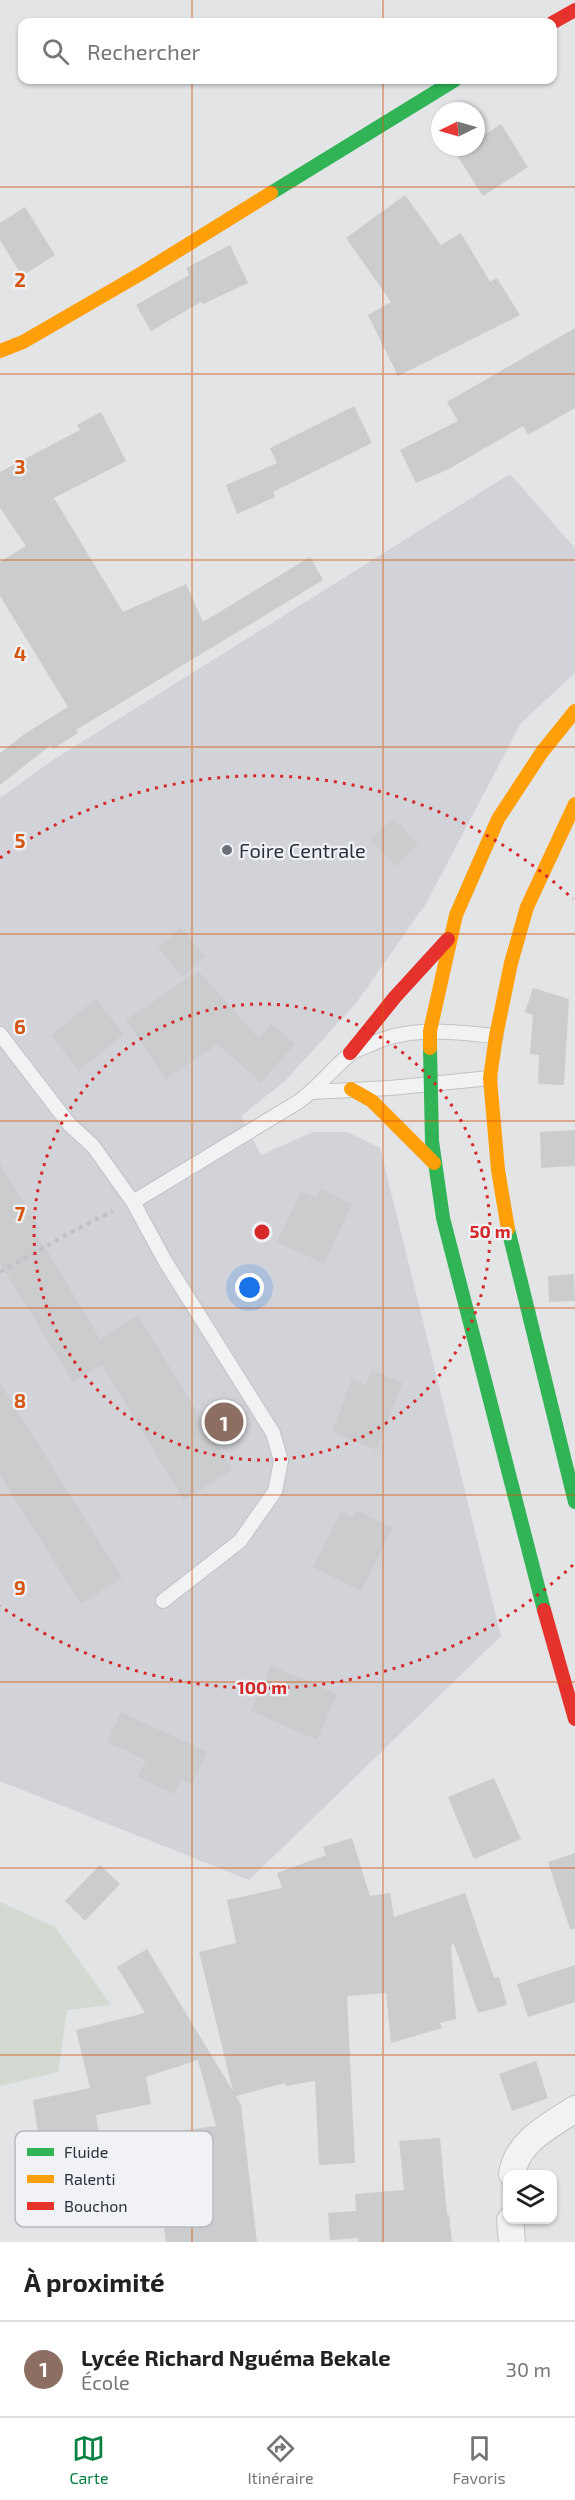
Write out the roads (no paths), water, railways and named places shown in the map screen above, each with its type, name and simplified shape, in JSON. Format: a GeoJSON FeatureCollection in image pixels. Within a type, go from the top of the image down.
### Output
{"type":"FeatureCollection","features":[{"type":"Feature","properties":{"kind":"main road"},"geometry":{"type":"LineString","coordinates":[[557,20],[575,10]]}},
{"type":"Feature","properties":{"kind":"main road"},"geometry":{"type":"LineString","coordinates":[[0,351],[22,342],[142,273],[449,84]]}},
{"type":"Feature","properties":{"kind":"main road"},"geometry":{"type":"LineString","coordinates":[[575,711],[542,752],[498,819],[456,915],[430,1031],[429,1085],[434,1163],[443,1218],[532,1571],[575,1719]]}},
{"type":"Feature","properties":{"kind":"main road"},"geometry":{"type":"LineString","coordinates":[[575,804],[527,908],[511,963],[490,1078],[498,1170],[511,1250],[575,1502]]}},
{"type":"Feature","properties":{"kind":"main road"},"geometry":{"type":"LineString","coordinates":[[350,1053],[395,996],[451,936]]}},
{"type":"Feature","properties":{"kind":"main road"},"geometry":{"type":"LineString","coordinates":[[351,1089],[372,1101],[434,1163]]}},
{"type":"Feature","properties":{"kind":"street"},"geometry":{"type":"LineString","coordinates":[[513,2170],[531,2138],[575,2109]]}},
{"type":"Feature","properties":{"kind":"street"},"geometry":{"type":"LineString","coordinates":[[510,2224],[512,2242]]}},
{"type":"Feature","properties":{"kind":"lane"},"geometry":{"type":"LineString","coordinates":[[133,1202],[312,1092],[350,1053],[402,1033],[430,1031],[496,1036]]}},
{"type":"Feature","properties":{"kind":"lane"},"geometry":{"type":"LineString","coordinates":[[0,1034],[69,1124],[93,1146],[133,1202],[165,1261],[273,1433],[281,1461],[276,1491],[240,1541],[163,1601]]}},
{"type":"Feature","properties":{"kind":"lane"},"geometry":{"type":"LineString","coordinates":[[312,1092],[429,1085],[490,1078]]}},
{"type":"Feature","properties":{"kind":"place","name":"Foire Centrale"},"geometry":{"type":"Point","coordinates":[227,850]}},
{"type":"Feature","properties":{"kind":"place","name":"Lycée Richard Nguéma Bekale"},"geometry":{"type":"Point","coordinates":[224,1422]}}]}
